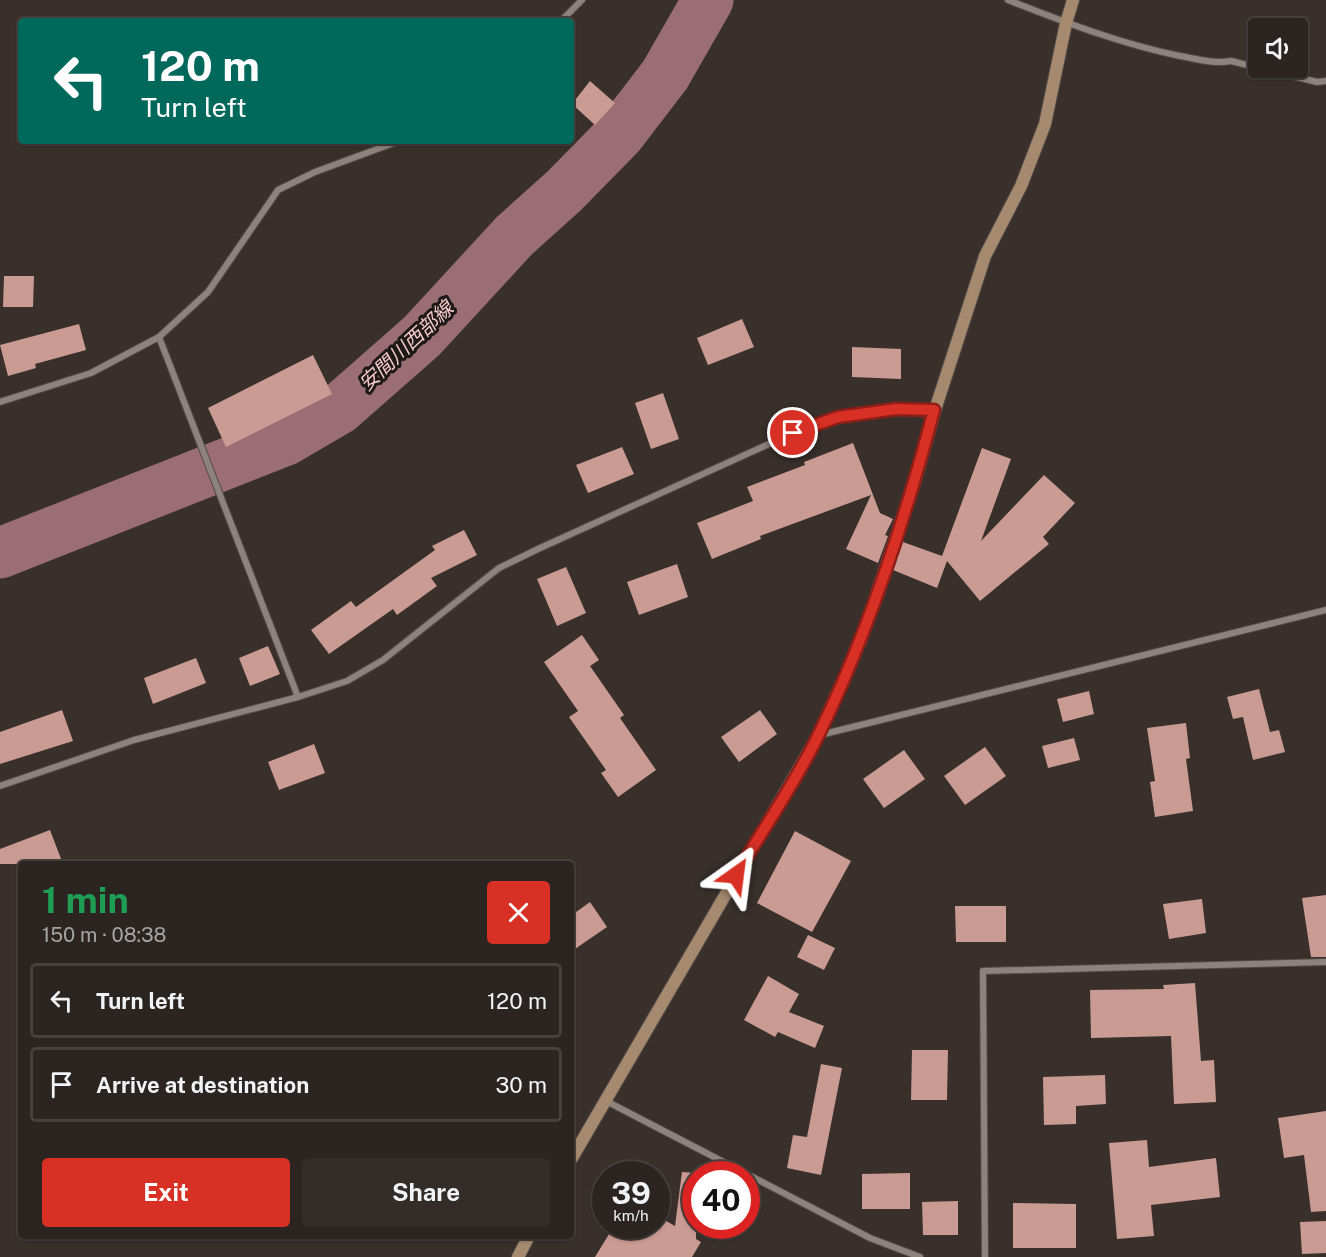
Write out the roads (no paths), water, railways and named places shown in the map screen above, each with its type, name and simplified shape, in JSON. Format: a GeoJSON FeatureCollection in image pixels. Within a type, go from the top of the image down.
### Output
{"type":"FeatureCollection","features":[{"type":"Feature","properties":{"kind":"street"},"geometry":{"type":"LineString","coordinates":[[564,18],[582,0]]}},
{"type":"Feature","properties":{"kind":"street"},"geometry":{"type":"LineString","coordinates":[[1008,0],[1066,23],[1148,50],[1218,63],[1231,61],[1326,81]]}},
{"type":"Feature","properties":{"kind":"street"},"geometry":{"type":"LineString","coordinates":[[574,1155],[818,736],[861,640],[915,481],[934,410],[984,256],[1021,186],[1045,124],[1073,0]]}},
{"type":"Feature","properties":{"kind":"street"},"geometry":{"type":"LineString","coordinates":[[0,402],[91,373],[159,337],[208,292],[278,190],[315,172],[391,144]]}},
{"type":"Feature","properties":{"kind":"street"},"geometry":{"type":"LineString","coordinates":[[159,337],[298,696]]}},
{"type":"Feature","properties":{"kind":"street"},"geometry":{"type":"LineString","coordinates":[[0,786],[134,740],[347,681],[383,660],[499,568],[793,433],[838,417],[896,409],[934,410]]}},
{"type":"Feature","properties":{"kind":"street"},"geometry":{"type":"LineString","coordinates":[[818,736],[1326,609]]}},
{"type":"Feature","properties":{"kind":"street"},"geometry":{"type":"LineString","coordinates":[[985,1257],[983,971],[1326,962]]}},
{"type":"Feature","properties":{"kind":"street"},"geometry":{"type":"LineString","coordinates":[[606,1101],[870,1238],[920,1257]]}},
{"type":"Feature","properties":{"kind":"street"},"geometry":{"type":"LineString","coordinates":[[518,1257],[527,1239]]}},
{"type":"Feature","properties":{"kind":"waterway","name":"安間川西部線"},"geometry":{"type":"LineString","coordinates":[[0,553],[286,440],[339,409],[422,336],[514,236],[564,191],[619,135],[665,75],[708,0]]}}]}
